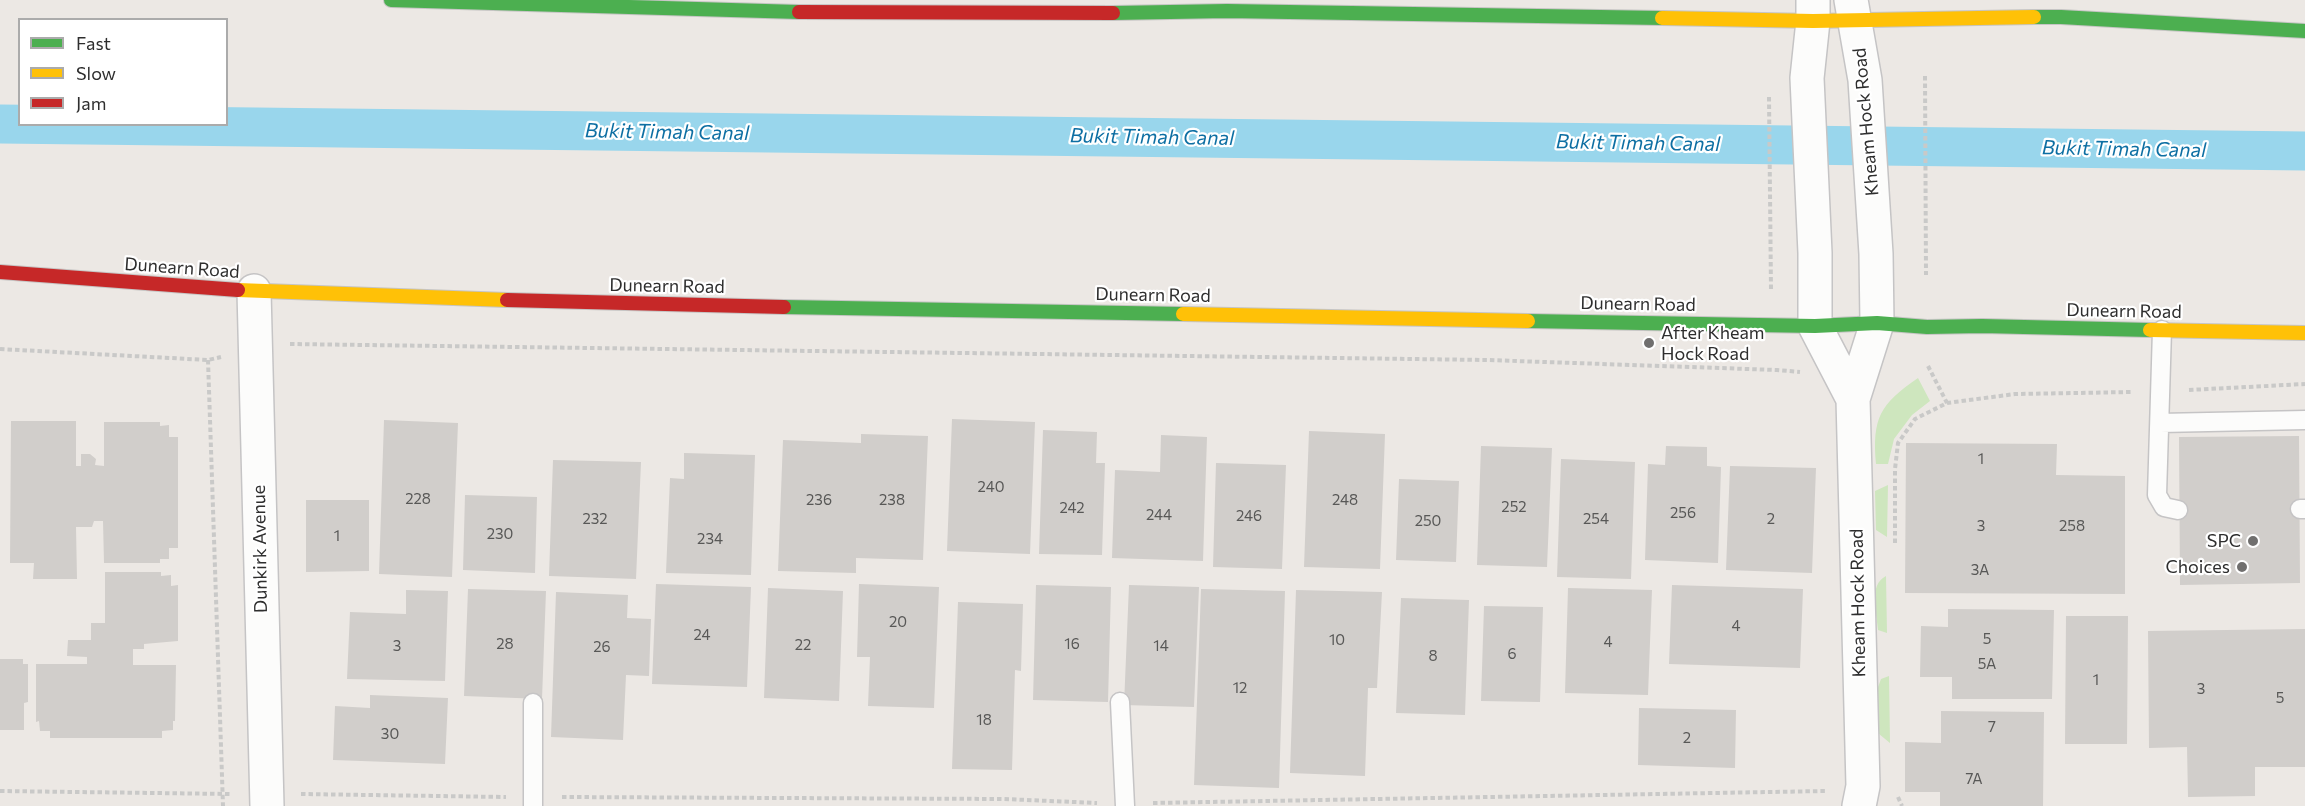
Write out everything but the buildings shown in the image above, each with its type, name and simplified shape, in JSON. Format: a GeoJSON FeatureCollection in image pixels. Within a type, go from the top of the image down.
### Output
{"type":"FeatureCollection","features":[{"type":"Feature","properties":{"kind":"highway"},"geometry":{"type":"LineString","coordinates":[[391,0],[762,12],[1053,14],[1227,11],[1853,11],[1952,18],[2061,17],[2305,31]]}},
{"type":"Feature","properties":{"kind":"highway"},"geometry":{"type":"LineString","coordinates":[[1940,6],[1952,18]]}},
{"type":"Feature","properties":{"kind":"highway","name":"Dunearn Road"},"geometry":{"type":"LineString","coordinates":[[0,272],[254,291],[580,303],[1815,326],[1877,323],[1927,327],[1982,326],[2305,333]]}},
{"type":"Feature","properties":{"kind":"street","name":"Kheam Hock Road"},"geometry":{"type":"LineString","coordinates":[[1813,11],[1807,78],[1815,253],[1815,326],[1853,399]]}},
{"type":"Feature","properties":{"kind":"street","name":"Kheam Hock Road"},"geometry":{"type":"LineString","coordinates":[[1853,11],[1865,80],[1876,254],[1877,323],[1853,399],[1863,786],[1859,806]]}},
{"type":"Feature","properties":{"kind":"street","name":"Dunkirk Avenue"},"geometry":{"type":"LineString","coordinates":[[254,291],[267,806]]}},
{"type":"Feature","properties":{"kind":"lane"},"geometry":{"type":"LineString","coordinates":[[2162,330],[2157,495],[2164,507],[2178,510]]}},
{"type":"Feature","properties":{"kind":"lane"},"geometry":{"type":"LineString","coordinates":[[2160,423],[2305,420]]}},
{"type":"Feature","properties":{"kind":"lane"},"geometry":{"type":"LineString","coordinates":[[1120,702],[1125,806]]}},
{"type":"Feature","properties":{"kind":"lane"},"geometry":{"type":"LineString","coordinates":[[533,806],[534,704]]}},
{"type":"Feature","properties":{"kind":"path"},"geometry":{"type":"LineString","coordinates":[[1925,76],[1926,275]]}},
{"type":"Feature","properties":{"kind":"path"},"geometry":{"type":"LineString","coordinates":[[1769,92],[1771,295]]}},
{"type":"Feature","properties":{"kind":"path"},"geometry":{"type":"LineString","coordinates":[[0,349],[208,360],[285,344],[297,344],[1487,360],[1777,370]]}},
{"type":"Feature","properties":{"kind":"path"},"geometry":{"type":"LineString","coordinates":[[208,360],[223,806]]}},
{"type":"Feature","properties":{"kind":"path"},"geometry":{"type":"LineString","coordinates":[[1928,366],[1947,403]]}},
{"type":"Feature","properties":{"kind":"path"},"geometry":{"type":"LineString","coordinates":[[1895,552],[1895,469],[1898,443],[1915,419],[1947,403],[2015,394],[2161,392],[2305,384]]}},
{"type":"Feature","properties":{"kind":"path"},"geometry":{"type":"LineString","coordinates":[[1897,789],[1902,806]]}},
{"type":"Feature","properties":{"kind":"green space"},"geometry":{"type":"Polygon","coordinates":[[[1918,378],[1930,401],[1912,415],[1894,439],[1888,464],[1876,464],[1876,435],[1881,413],[1895,396],[1918,378]]]}},
{"type":"Feature","properties":{"kind":"green space"},"geometry":{"type":"Polygon","coordinates":[[[1888,485],[1887,537],[1876,530],[1875,491],[1888,485]]]}},
{"type":"Feature","properties":{"kind":"green space"},"geometry":{"type":"Polygon","coordinates":[[[1886,576],[1887,633],[1878,630],[1875,600],[1877,586],[1886,576]]]}},
{"type":"Feature","properties":{"kind":"green space"},"geometry":{"type":"Polygon","coordinates":[[[1889,676],[1890,743],[1879,734],[1877,690],[1881,679],[1889,676]]]}},
{"type":"Feature","properties":{"kind":"waterway","name":"Bukit Timah Canal"},"geometry":{"type":"LineString","coordinates":[[0,124],[18,124]]}},
{"type":"Feature","properties":{"kind":"waterway","name":"Bukit Timah Canal"},"geometry":{"type":"LineString","coordinates":[[171,126],[2305,151]]}},
{"type":"Feature","properties":{"kind":"traffic: fast"},"geometry":{"type":"LineString","coordinates":[[391,0],[799,12]]}},
{"type":"Feature","properties":{"kind":"traffic: fast"},"geometry":{"type":"LineString","coordinates":[[1113,13],[1227,11],[1662,18]]}},
{"type":"Feature","properties":{"kind":"traffic: fast"},"geometry":{"type":"LineString","coordinates":[[2034,17],[2305,31]]}},
{"type":"Feature","properties":{"kind":"traffic: fast"},"geometry":{"type":"LineString","coordinates":[[784,307],[1183,314]]}},
{"type":"Feature","properties":{"kind":"traffic: fast"},"geometry":{"type":"LineString","coordinates":[[1528,321],[1815,326],[1877,323],[1927,327],[2150,330]]}},
{"type":"Feature","properties":{"kind":"traffic: slow"},"geometry":{"type":"LineString","coordinates":[[1662,18],[1813,21],[2034,17]]}},
{"type":"Feature","properties":{"kind":"traffic: slow"},"geometry":{"type":"LineString","coordinates":[[238,290],[507,300]]}},
{"type":"Feature","properties":{"kind":"traffic: slow"},"geometry":{"type":"LineString","coordinates":[[1183,314],[1528,321]]}},
{"type":"Feature","properties":{"kind":"traffic: slow"},"geometry":{"type":"LineString","coordinates":[[2150,330],[2305,333]]}},
{"type":"Feature","properties":{"kind":"traffic: jam"},"geometry":{"type":"LineString","coordinates":[[799,12],[1113,13]]}},
{"type":"Feature","properties":{"kind":"traffic: jam"},"geometry":{"type":"LineString","coordinates":[[0,272],[238,290]]}},
{"type":"Feature","properties":{"kind":"traffic: jam"},"geometry":{"type":"LineString","coordinates":[[507,300],[784,307]]}},
{"type":"Feature","properties":{"kind":"place","name":"After Kheam Hock Road"},"geometry":{"type":"Point","coordinates":[1649,343]}},
{"type":"Feature","properties":{"kind":"place","name":"SPC"},"geometry":{"type":"Point","coordinates":[2253,541]}},
{"type":"Feature","properties":{"kind":"place","name":"Choices"},"geometry":{"type":"Point","coordinates":[2242,567]}}]}
